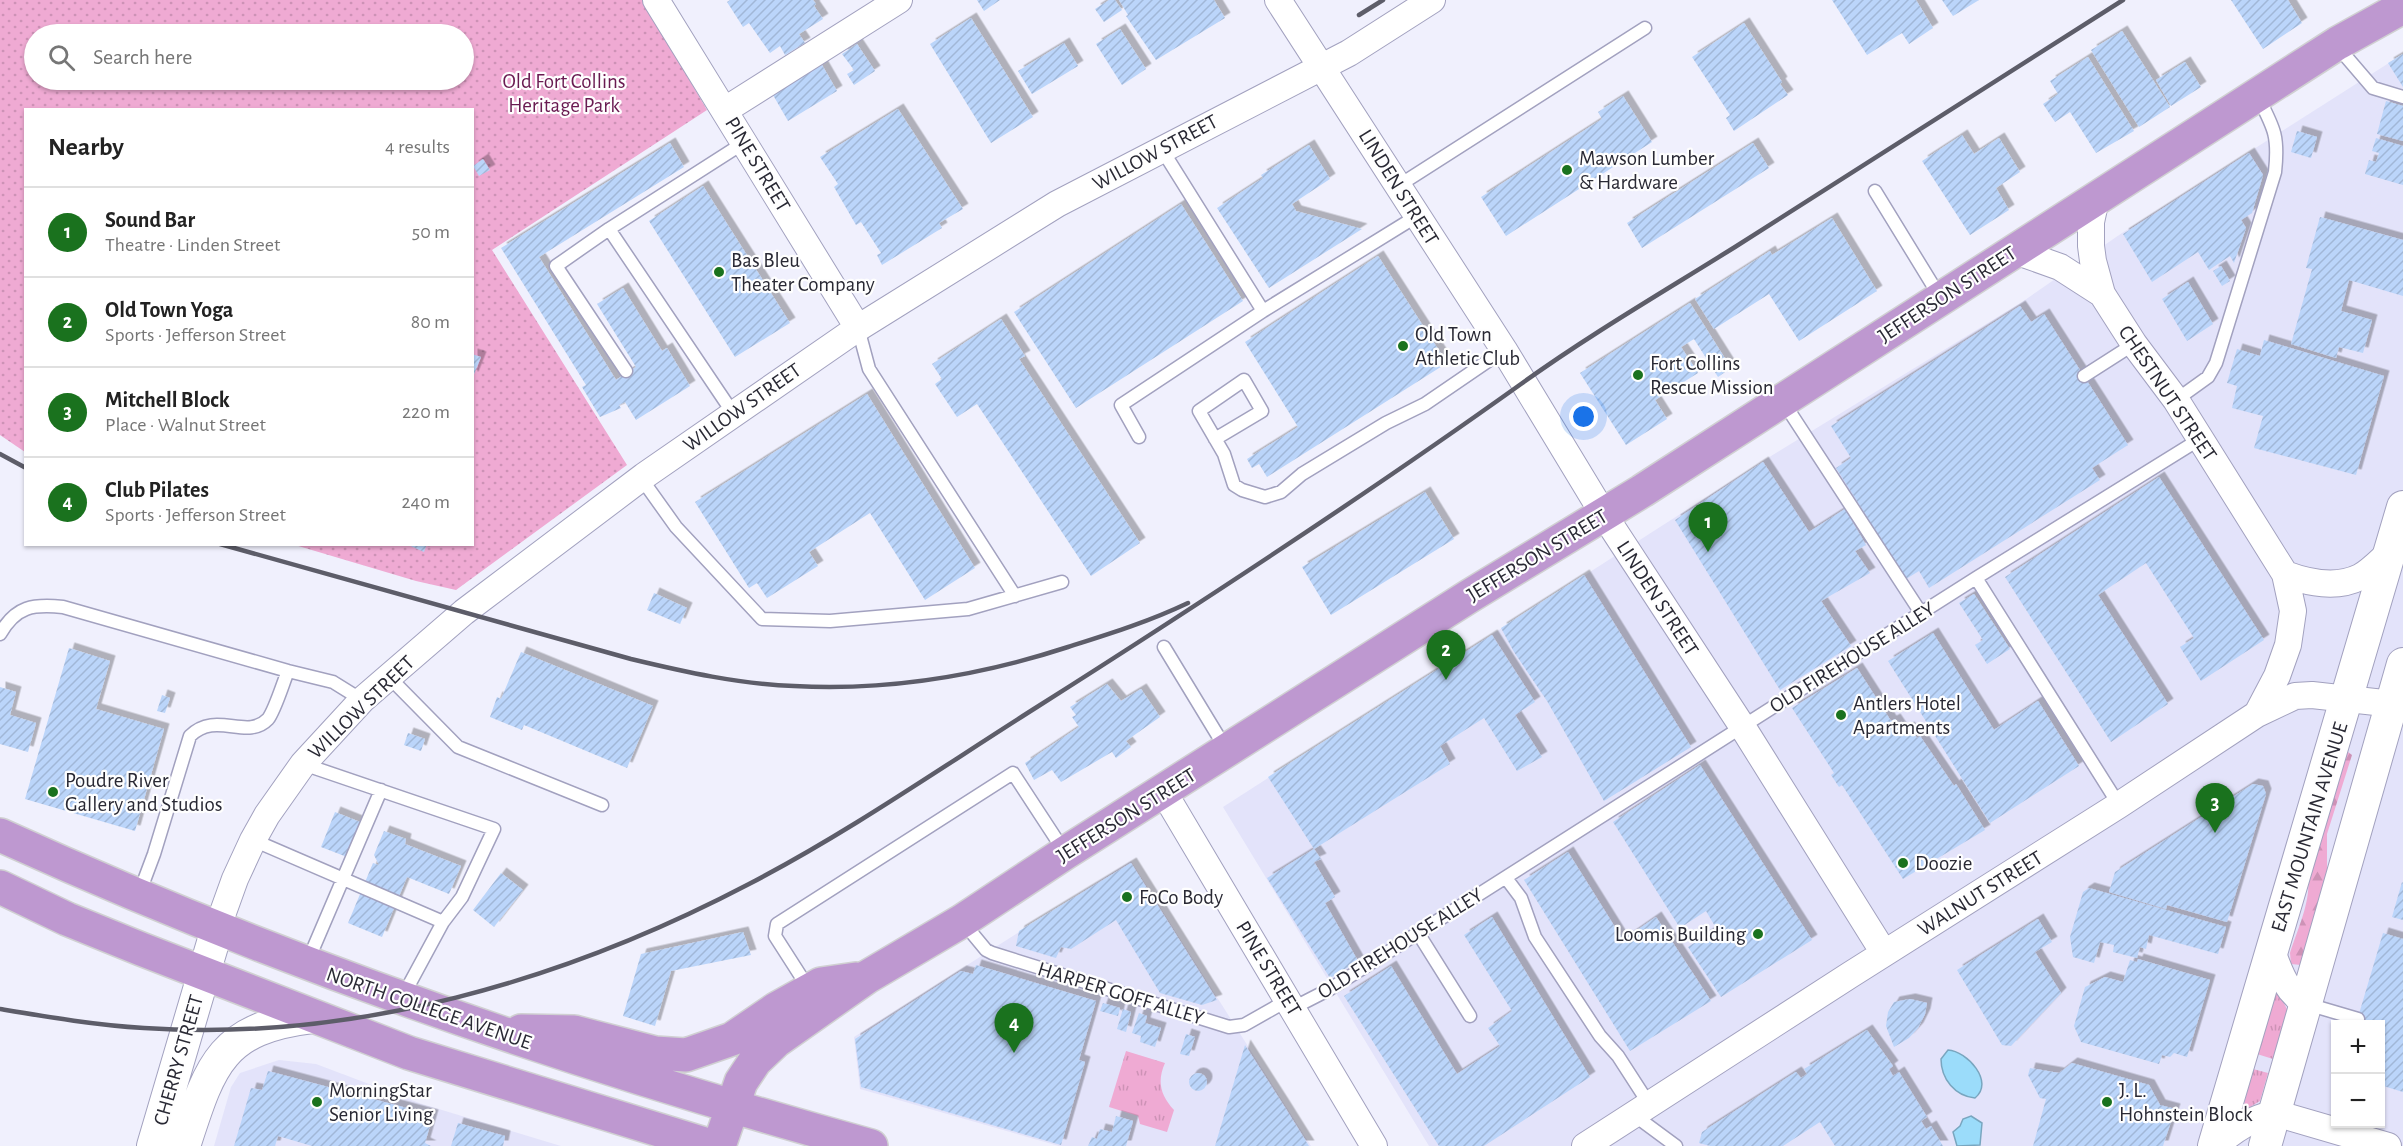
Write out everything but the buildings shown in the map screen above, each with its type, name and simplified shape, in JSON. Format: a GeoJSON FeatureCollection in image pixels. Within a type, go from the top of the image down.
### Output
{"type":"FeatureCollection","features":[{"type":"Feature","properties":{"kind":"highway","name":"JEFFERSON STREET"},"geometry":{"type":"LineString","coordinates":[[719,1146],[741,1082],[764,1051],[818,999],[867,977],[962,921],[1065,852],[1468,597],[1604,515],[2336,45],[2403,7]]}},
{"type":"Feature","properties":{"kind":"highway","name":"NORTH COLLEGE AVENUE"},"geometry":{"type":"LineString","coordinates":[[0,835],[217,929],[401,999],[561,1054],[871,1146]]}},
{"type":"Feature","properties":{"kind":"highway"},"geometry":{"type":"LineString","coordinates":[[0,887],[67,919],[312,1017],[464,1071],[711,1146]]}},
{"type":"Feature","properties":{"kind":"highway"},"geometry":{"type":"LineString","coordinates":[[495,1031],[574,1032],[655,1053],[686,1055],[732,1039],[776,1009],[818,999]]}},
{"type":"Feature","properties":{"kind":"street","name":"PINE STREET"},"geometry":{"type":"LineString","coordinates":[[656,0],[858,328]]}},
{"type":"Feature","properties":{"kind":"street"},"geometry":{"type":"LineString","coordinates":[[725,110],[899,0]]}},
{"type":"Feature","properties":{"kind":"street","name":"LINDEN STREET"},"geometry":{"type":"LineString","coordinates":[[1278,0],[1504,350],[1604,515],[1742,726],[1884,953]]}},
{"type":"Feature","properties":{"kind":"street","name":"WILLOW STREET"},"geometry":{"type":"LineString","coordinates":[[203,974],[235,879],[253,840],[279,797],[303,764],[362,700],[464,612],[641,478],[858,328],[1057,204],[1161,148],[1349,53],[1432,0]]}},
{"type":"Feature","properties":{"kind":"street","name":"CHESTNUT STREET"},"geometry":{"type":"LineString","coordinates":[[2096,199],[2091,222],[2091,246],[2102,294],[2134,344],[2176,400],[2285,574],[2294,611],[2288,645],[2277,676],[2258,714]]}},
{"type":"Feature","properties":{"kind":"street"},"geometry":{"type":"LineString","coordinates":[[2015,251],[2060,267],[2102,294]]}},
{"type":"Feature","properties":{"kind":"street","name":"EAST MOUNTAIN AVENUE"},"geometry":{"type":"LineString","coordinates":[[2215,1146],[2403,507]]}},
{"type":"Feature","properties":{"kind":"street"},"geometry":{"type":"LineString","coordinates":[[2285,574],[2304,581],[2334,584],[2361,577],[2390,552]]}},
{"type":"Feature","properties":{"kind":"street","name":"EAST MOUNTAIN AVENUE"},"geometry":{"type":"LineString","coordinates":[[2265,1146],[2397,704],[2403,664]]}},
{"type":"Feature","properties":{"kind":"street","name":"WALNUT STREET"},"geometry":{"type":"LineString","coordinates":[[1585,1146],[2258,714],[2295,696],[2312,694],[2397,704]]}},
{"type":"Feature","properties":{"kind":"street","name":"PINE STREET"},"geometry":{"type":"LineString","coordinates":[[1163,791],[1374,1146]]}},
{"type":"Feature","properties":{"kind":"street"},"geometry":{"type":"LineString","coordinates":[[2272,951],[2285,985],[2295,997],[2306,1004]]}},
{"type":"Feature","properties":{"kind":"street","name":"CHERRY STREET"},"geometry":{"type":"LineString","coordinates":[[153,1146],[203,974]]}},
{"type":"Feature","properties":{"kind":"street"},"geometry":{"type":"LineString","coordinates":[[184,1146],[205,1085],[216,1065],[232,1046],[261,1027],[282,1020],[312,1017]]}},
{"type":"Feature","properties":{"kind":"street"},"geometry":{"type":"LineString","coordinates":[[2215,1146],[2242,1125],[2275,1113],[2388,1146]]}},
{"type":"Feature","properties":{"kind":"lane"},"geometry":{"type":"LineString","coordinates":[[1398,186],[1645,28]]}},
{"type":"Feature","properties":{"kind":"lane"},"geometry":{"type":"LineString","coordinates":[[2336,45],[2373,88],[2403,97]]}},
{"type":"Feature","properties":{"kind":"lane"},"geometry":{"type":"LineString","coordinates":[[2176,400],[2208,377],[2216,363],[2275,172],[2277,150],[2275,129],[2257,96]]}},
{"type":"Feature","properties":{"kind":"lane"},"geometry":{"type":"LineString","coordinates":[[626,371],[556,266],[744,142]]}},
{"type":"Feature","properties":{"kind":"lane"},"geometry":{"type":"LineString","coordinates":[[1161,148],[1263,311]]}},
{"type":"Feature","properties":{"kind":"lane"},"geometry":{"type":"LineString","coordinates":[[1875,191],[1941,298]]}},
{"type":"Feature","properties":{"kind":"lane"},"geometry":{"type":"LineString","coordinates":[[1139,437],[1121,405],[1263,311],[1417,216]]}},
{"type":"Feature","properties":{"kind":"lane"},"geometry":{"type":"LineString","coordinates":[[609,229],[733,413]]}},
{"type":"Feature","properties":{"kind":"lane"},"geometry":{"type":"LineString","coordinates":[[858,328],[869,369],[1015,596]]}},
{"type":"Feature","properties":{"kind":"lane"},"geometry":{"type":"LineString","coordinates":[[2084,376],[2134,344]]}},
{"type":"Feature","properties":{"kind":"lane"},"geometry":{"type":"LineString","coordinates":[[1215,439],[1262,411],[1244,380],[1199,411],[1215,439],[1224,454],[1234,484],[1242,490],[1265,497],[1281,492],[1302,474],[1386,423],[1425,404],[1504,350]]}},
{"type":"Feature","properties":{"kind":"lane"},"geometry":{"type":"LineString","coordinates":[[1782,400],[1921,613]]}},
{"type":"Feature","properties":{"kind":"lane","name":"OLD FIREHOUSE ALLEY"},"geometry":{"type":"LineString","coordinates":[[1291,1004],[1330,989],[1976,578],[2200,439]]}},
{"type":"Feature","properties":{"kind":"lane"},"geometry":{"type":"LineString","coordinates":[[641,478],[676,526],[762,619],[830,621],[968,609],[1062,582]]}},
{"type":"Feature","properties":{"kind":"lane"},"geometry":{"type":"LineString","coordinates":[[1976,578],[2119,805]]}},
{"type":"Feature","properties":{"kind":"lane"},"geometry":{"type":"LineString","coordinates":[[0,634],[5,624],[20,610],[40,604],[63,607],[333,682],[362,700]]}},
{"type":"Feature","properties":{"kind":"lane"},"geometry":{"type":"LineString","coordinates":[[1164,647],[1227,751]]}},
{"type":"Feature","properties":{"kind":"lane"},"geometry":{"type":"LineString","coordinates":[[138,896],[154,854],[190,736],[199,727],[218,724],[253,728],[268,718],[288,671]]}},
{"type":"Feature","properties":{"kind":"lane"},"geometry":{"type":"LineString","coordinates":[[388,676],[458,747],[602,805]]}},
{"type":"Feature","properties":{"kind":"lane"},"geometry":{"type":"LineString","coordinates":[[303,764],[494,829],[462,897],[443,922],[401,999]]}},
{"type":"Feature","properties":{"kind":"lane"},"geometry":{"type":"LineString","coordinates":[[818,999],[775,936],[777,924],[1013,773],[1065,852]]}},
{"type":"Feature","properties":{"kind":"lane"},"geometry":{"type":"LineString","coordinates":[[307,964],[381,790]]}},
{"type":"Feature","properties":{"kind":"lane"},"geometry":{"type":"LineString","coordinates":[[253,840],[443,922]]}},
{"type":"Feature","properties":{"kind":"lane","name":"OLD FIREHOUSE ALLEY"},"geometry":{"type":"LineString","coordinates":[[1506,878],[1521,898],[1536,937],[1600,1036],[1618,1056],[1642,1109],[1676,1146]]}},
{"type":"Feature","properties":{"kind":"lane","name":"HARPER GOFF ALLEY"},"geometry":{"type":"LineString","coordinates":[[962,921],[986,950],[992,953],[1229,1027],[1244,1025],[1291,1004]]}},
{"type":"Feature","properties":{"kind":"lane"},"geometry":{"type":"LineString","coordinates":[[1418,933],[1470,1016]]}},
{"type":"Feature","properties":{"kind":"lane"},"geometry":{"type":"LineString","coordinates":[[2306,1004],[2358,1019]]}},
{"type":"Feature","properties":{"kind":"shaded area"},"geometry":{"type":"Polygon","coordinates":[[[2403,54],[2403,1146],[1429,1146],[1223,807],[1763,461],[2022,302],[2122,233],[2403,54]]]}},
{"type":"Feature","properties":{"kind":"shaded area"},"geometry":{"type":"Polygon","coordinates":[[[1131,861],[1311,1146],[1059,1146],[860,1089],[854,1037],[1131,861]]]}},
{"type":"Feature","properties":{"kind":"shaded area"},"geometry":{"type":"Polygon","coordinates":[[[279,1060],[316,1064],[422,1104],[561,1146],[214,1146],[231,1087],[240,1073],[279,1060]]]}},
{"type":"Feature","properties":{"kind":"green space","name":"Old Fort Collins Heritage Park"},"geometry":{"type":"Polygon","coordinates":[[[0,0],[643,0],[707,110],[492,250],[627,465],[456,590],[416,581],[298,546],[474,546],[474,108],[24,108],[24,451],[0,435],[0,0]]]}},
{"type":"Feature","properties":{"kind":"green space"},"geometry":{"type":"Polygon","coordinates":[[[2348,752],[2352,755],[2327,834],[2327,883],[2301,965],[2291,964],[2290,953],[2308,893],[2307,874],[2344,753],[2348,752]]]}},
{"type":"Feature","properties":{"kind":"green space"},"geometry":{"type":"Polygon","coordinates":[[[2276,988],[2288,1011],[2273,1059],[2257,1054],[2276,988]]]}},
{"type":"Feature","properties":{"kind":"green space"},"geometry":{"type":"Polygon","coordinates":[[[1126,1051],[1165,1063],[1161,1076],[1161,1088],[1174,1110],[1167,1132],[1140,1124],[1138,1116],[1109,1107],[1126,1051]]]}},
{"type":"Feature","properties":{"kind":"green space"},"geometry":{"type":"Polygon","coordinates":[[[2253,1069],[2268,1073],[2260,1101],[2242,1112],[2253,1069]]]}},
{"type":"Feature","properties":{"kind":"water"},"geometry":{"type":"Polygon","coordinates":[[[1948,1050],[1963,1056],[1976,1068],[1982,1084],[1975,1098],[1961,1094],[1946,1080],[1941,1059],[1948,1050]]]}},
{"type":"Feature","properties":{"kind":"water"},"geometry":{"type":"Polygon","coordinates":[[[1971,1116],[1982,1123],[1980,1145],[1957,1146],[1953,1132],[1960,1126],[1963,1119],[1971,1116]]]}},
{"type":"Feature","properties":{"kind":"railway"},"geometry":{"type":"LineString","coordinates":[[1359,15],[1383,0]]}},
{"type":"Feature","properties":{"kind":"railway"},"geometry":{"type":"LineString","coordinates":[[0,1009],[90,1023],[144,1028],[223,1030],[301,1025],[379,1014],[456,998],[532,976],[679,919],[786,864],[895,798],[1281,549],[1402,468],[1573,348],[2123,0]]}},
{"type":"Feature","properties":{"kind":"railway"},"geometry":{"type":"LineString","coordinates":[[0,454],[24,467]]}},
{"type":"Feature","properties":{"kind":"railway"},"geometry":{"type":"LineString","coordinates":[[227,546],[631,659],[712,677],[773,685],[829,687],[898,684],[967,673],[1001,666],[1083,642],[1143,622],[1188,603]]}},
{"type":"Feature","properties":{"kind":"place","name":"Mawson Lumber & Hardware"},"geometry":{"type":"Point","coordinates":[1567,170]}},
{"type":"Feature","properties":{"kind":"place","name":"Bas Bleu Theater Company"},"geometry":{"type":"Point","coordinates":[719,272]}},
{"type":"Feature","properties":{"kind":"place","name":"Old Town Athletic Club"},"geometry":{"type":"Point","coordinates":[1403,346]}},
{"type":"Feature","properties":{"kind":"place","name":"Fort Collins Rescue Mission"},"geometry":{"type":"Point","coordinates":[1638,375]}},
{"type":"Feature","properties":{"kind":"place","name":"Sound Bar"},"geometry":{"type":"Point","coordinates":[1708,552]}},
{"type":"Feature","properties":{"kind":"place","name":"Old Town Yoga"},"geometry":{"type":"Point","coordinates":[1446,680]}},
{"type":"Feature","properties":{"kind":"place","name":"Antlers Hotel Apartments"},"geometry":{"type":"Point","coordinates":[1841,715]}},
{"type":"Feature","properties":{"kind":"place","name":"Poudre River Gallery and Studios"},"geometry":{"type":"Point","coordinates":[53,792]}},
{"type":"Feature","properties":{"kind":"place","name":"Mitchell Block"},"geometry":{"type":"Point","coordinates":[2215,833]}},
{"type":"Feature","properties":{"kind":"place","name":"Doozie"},"geometry":{"type":"Point","coordinates":[1903,863]}},
{"type":"Feature","properties":{"kind":"place","name":"FoCo Body"},"geometry":{"type":"Point","coordinates":[1127,897]}},
{"type":"Feature","properties":{"kind":"place","name":"Loomis Building"},"geometry":{"type":"Point","coordinates":[1758,934]}},
{"type":"Feature","properties":{"kind":"place","name":"Club Pilates"},"geometry":{"type":"Point","coordinates":[1014,1053]}},
{"type":"Feature","properties":{"kind":"place","name":"MorningStar Senior Living"},"geometry":{"type":"Point","coordinates":[317,1102]}},
{"type":"Feature","properties":{"kind":"place","name":"J. L. Hohnstein Block"},"geometry":{"type":"Point","coordinates":[2107,1102]}}]}
